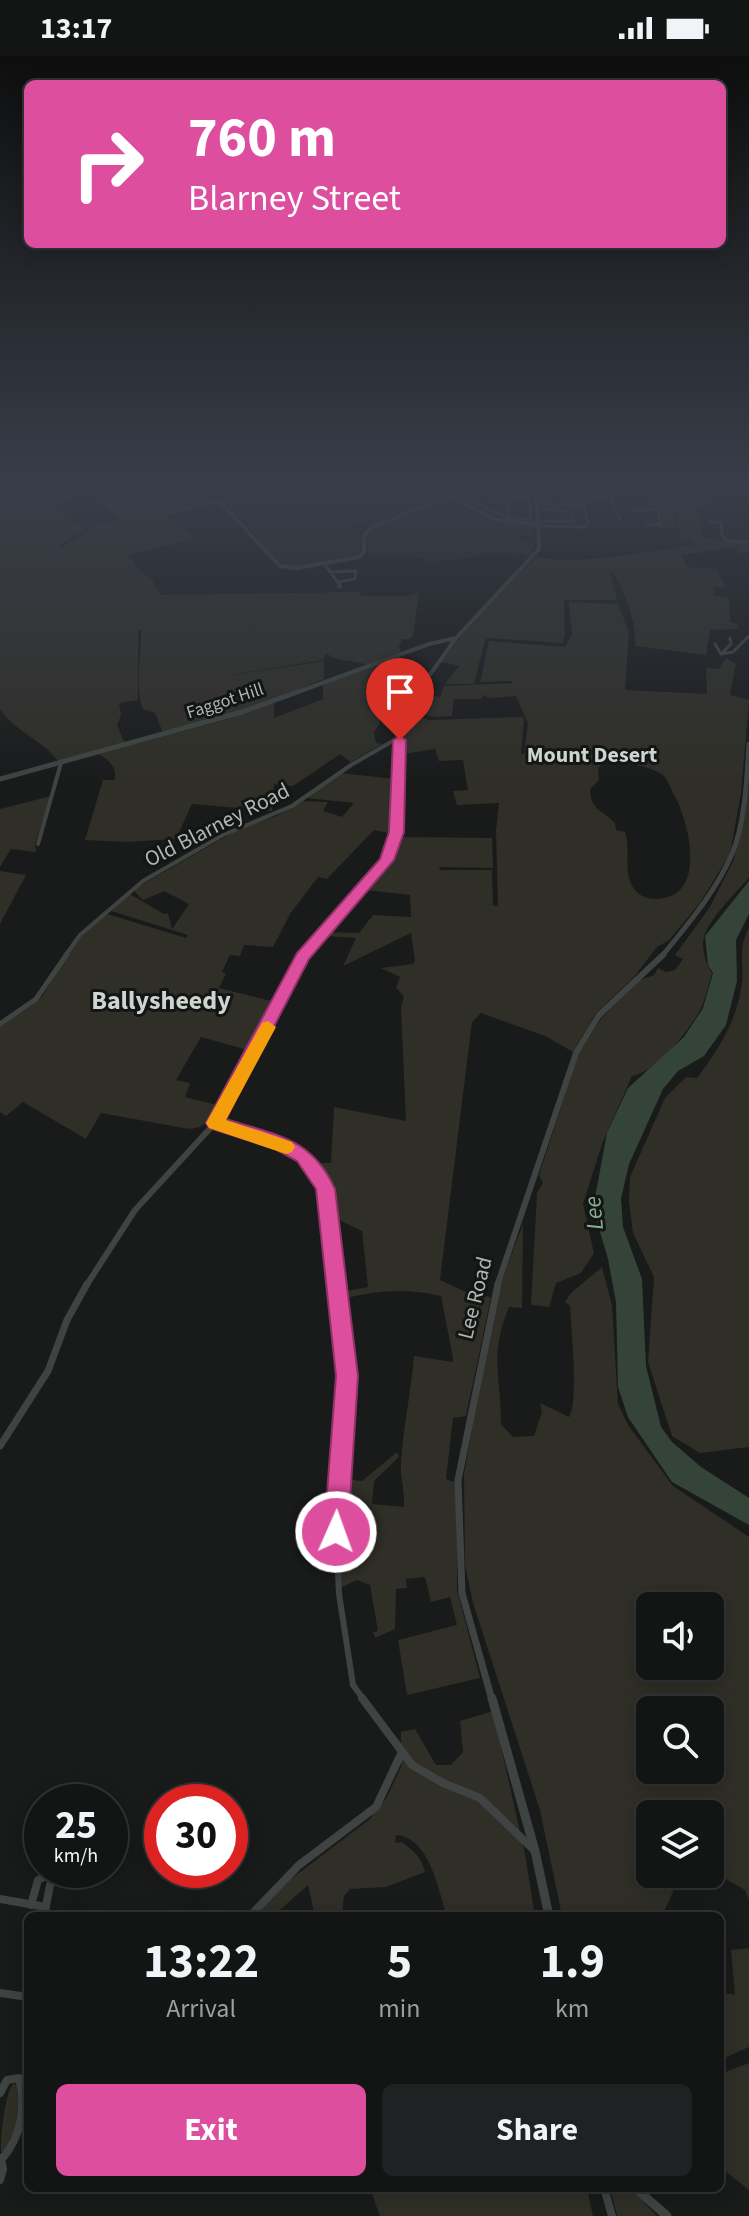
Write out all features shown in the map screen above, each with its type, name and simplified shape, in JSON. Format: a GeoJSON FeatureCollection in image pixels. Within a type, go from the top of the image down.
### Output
{"type":"FeatureCollection","features":[{"type":"Feature","properties":{"kind":"street"},"geometry":{"type":"LineString","coordinates":[[0,1446],[48,1371],[67,1320],[108,1248],[135,1210],[215,1123],[303,957],[387,860],[397,832],[398,738],[417,691],[456,638],[508,583]]}},
{"type":"Feature","properties":{"kind":"street"},"geometry":{"type":"LineString","coordinates":[[721,654],[733,652],[749,636]]}},
{"type":"Feature","properties":{"kind":"street","name":"Faggot Hill"},"geometry":{"type":"LineString","coordinates":[[0,779],[242,712],[428,645],[456,638]]}},
{"type":"Feature","properties":{"kind":"street"},"geometry":{"type":"LineString","coordinates":[[721,654],[731,644],[730,638]]}},
{"type":"Feature","properties":{"kind":"street"},"geometry":{"type":"LineString","coordinates":[[715,644],[721,654]]}},
{"type":"Feature","properties":{"kind":"street","name":"Old Blarney Road"},"geometry":{"type":"LineString","coordinates":[[0,1024],[36,999],[80,935],[143,881],[223,835],[292,806],[331,778],[398,738]]}},
{"type":"Feature","properties":{"kind":"street","name":"Lee Road"},"geometry":{"type":"LineString","coordinates":[[548,1912],[535,1851],[462,1593],[458,1480],[493,1299],[576,1053],[599,1015],[659,960],[705,904],[733,852],[746,785],[749,744]]}},
{"type":"Feature","properties":{"kind":"street"},"geometry":{"type":"LineString","coordinates":[[38,844],[61,763]]}},
{"type":"Feature","properties":{"kind":"street"},"geometry":{"type":"LineString","coordinates":[[215,1123],[281,1144],[303,1156],[319,1174],[325,1189],[347,1376],[336,1502],[339,1588],[347,1661],[357,1693],[412,1765],[443,1783],[480,1798],[535,1851]]}},
{"type":"Feature","properties":{"kind":"street"},"geometry":{"type":"LineString","coordinates":[[254,1912],[299,1865],[376,1807],[401,1754]]}},
{"type":"Feature","properties":{"kind":"street"},"geometry":{"type":"LineString","coordinates":[[31,1905],[36,1888]]}},
{"type":"Feature","properties":{"kind":"street"},"geometry":{"type":"LineString","coordinates":[[0,1899],[45,1911],[50,1888]]}},
{"type":"Feature","properties":{"kind":"street"},"geometry":{"type":"LineString","coordinates":[[0,1993],[24,1993]]}},
{"type":"Feature","properties":{"kind":"street"},"geometry":{"type":"LineString","coordinates":[[0,2093],[7,2080],[19,2078],[21,2114],[14,2141],[1,2158],[3,2169],[0,2180]]}},
{"type":"Feature","properties":{"kind":"street"},"geometry":{"type":"LineString","coordinates":[[605,2192],[612,2216]]}},
{"type":"Feature","properties":{"kind":"street"},"geometry":{"type":"LineString","coordinates":[[640,2192],[667,2216]]}},
{"type":"Feature","properties":{"kind":"shaded area"},"geometry":{"type":"Polygon","coordinates":[[[0,583],[154,583],[161,595],[359,592],[362,596],[407,596],[419,592],[413,635],[410,639],[402,639],[401,652],[367,665],[326,653],[323,660],[212,678],[324,661],[324,679],[255,706],[163,733],[155,713],[143,709],[140,700],[141,630],[138,630],[138,700],[119,703],[121,715],[117,725],[125,744],[58,761],[45,747],[13,724],[0,709],[0,583]]]}},
{"type":"Feature","properties":{"kind":"shaded area"},"geometry":{"type":"Polygon","coordinates":[[[511,583],[612,583],[617,600],[564,600],[563,643],[488,638],[474,684],[445,684],[459,666],[441,662],[473,621],[511,583]]]}},
{"type":"Feature","properties":{"kind":"shaded area"},"geometry":{"type":"Polygon","coordinates":[[[619,583],[724,583],[726,587],[714,587],[713,595],[729,598],[730,622],[737,624],[738,629],[710,630],[706,655],[635,646],[634,627],[619,583]]]}},
{"type":"Feature","properties":{"kind":"shaded area"},"geometry":{"type":"Polygon","coordinates":[[[569,602],[618,604],[629,632],[625,690],[707,694],[706,668],[719,669],[726,658],[736,664],[730,695],[749,700],[741,793],[730,854],[700,903],[669,940],[657,947],[634,977],[596,1013],[573,1052],[545,1036],[481,1013],[472,1022],[440,1280],[466,1292],[491,1297],[466,1416],[453,1418],[446,1479],[457,1483],[457,1590],[480,1678],[407,1695],[398,1640],[457,1625],[450,1597],[431,1602],[425,1577],[406,1579],[407,1588],[396,1589],[395,1629],[375,1638],[373,1632],[378,1631],[370,1585],[357,1580],[340,1588],[339,1503],[343,1479],[362,1481],[397,1452],[399,1457],[374,1481],[372,1504],[404,1507],[401,1463],[414,1356],[453,1362],[453,1358],[441,1296],[392,1291],[343,1299],[342,1292],[368,1287],[362,1231],[337,1219],[314,1163],[331,1163],[334,1107],[406,1121],[401,1007],[404,996],[396,988],[400,977],[381,968],[413,964],[415,961],[411,933],[343,966],[356,938],[324,936],[326,932],[359,933],[373,915],[411,917],[410,895],[365,890],[390,862],[399,837],[492,838],[493,868],[440,867],[439,870],[492,870],[493,905],[472,902],[498,906],[496,830],[499,803],[457,805],[453,791],[468,790],[463,760],[439,761],[435,749],[403,754],[410,715],[430,720],[524,718],[521,754],[524,754],[528,723],[516,696],[488,698],[484,695],[480,699],[454,699],[452,716],[434,717],[412,712],[418,694],[440,697],[444,686],[513,683],[480,682],[489,641],[565,647],[572,635],[569,602]],[[604,760],[598,769],[599,780],[590,789],[592,801],[615,823],[616,830],[625,832],[632,885],[639,894],[649,898],[664,898],[677,892],[686,882],[690,851],[684,818],[668,783],[663,775],[651,769],[604,760]]]}},
{"type":"Feature","properties":{"kind":"shaded area"},"geometry":{"type":"Polygon","coordinates":[[[378,664],[424,672],[412,696],[374,697],[380,723],[374,732],[376,743],[382,744],[351,762],[340,754],[293,786],[274,784],[272,811],[192,804],[176,839],[126,842],[85,840],[103,780],[114,780],[115,776],[112,765],[99,754],[224,720],[274,702],[274,718],[323,699],[323,683],[378,664]]]}},
{"type":"Feature","properties":{"kind":"shaded area"},"geometry":{"type":"Polygon","coordinates":[[[340,773],[395,779],[393,834],[374,830],[327,879],[318,877],[290,914],[273,947],[244,945],[240,956],[230,955],[219,988],[275,1002],[251,1051],[201,1037],[176,1080],[190,1083],[185,1097],[217,1105],[207,1122],[189,1129],[101,1113],[86,1139],[23,1102],[6,1116],[0,1112],[0,1026],[41,998],[75,943],[104,913],[186,938],[188,935],[108,910],[130,894],[164,914],[168,913],[172,929],[189,904],[164,891],[143,900],[134,891],[136,888],[239,829],[276,816],[303,801],[328,802],[323,811],[342,817],[354,803],[307,798],[340,773]]]}},
{"type":"Feature","properties":{"kind":"shaded area"},"geometry":{"type":"Polygon","coordinates":[[[749,787],[749,878],[717,914],[704,937],[705,956],[712,973],[702,1006],[688,1029],[661,1059],[632,1076],[602,1144],[583,1204],[594,1253],[581,1273],[556,1283],[549,1307],[531,1305],[537,1193],[543,1183],[539,1175],[578,1055],[602,1017],[640,980],[654,975],[658,968],[666,972],[675,970],[683,959],[675,955],[710,907],[734,859],[749,787]]]}},
{"type":"Feature","properties":{"kind":"shaded area"},"geometry":{"type":"Polygon","coordinates":[[[51,796],[35,844],[36,852],[11,849],[0,867],[0,809],[51,796]]]}},
{"type":"Feature","properties":{"kind":"shaded area"},"geometry":{"type":"Polygon","coordinates":[[[0,871],[26,875],[0,924],[0,871]]]}},
{"type":"Feature","properties":{"kind":"shaded area"},"geometry":{"type":"Polygon","coordinates":[[[749,881],[749,914],[736,940],[737,981],[726,1025],[704,1056],[678,1071],[663,1089],[629,1164],[621,1199],[623,1227],[642,1279],[646,1366],[661,1427],[672,1442],[701,1467],[749,1498],[749,1525],[672,1482],[628,1417],[618,1387],[616,1302],[608,1259],[593,1208],[607,1133],[628,1088],[684,1037],[703,1008],[713,973],[708,965],[705,936],[749,881]]]}},
{"type":"Feature","properties":{"kind":"shaded area"},"geometry":{"type":"Polygon","coordinates":[[[749,928],[749,1447],[700,1453],[672,1436],[648,1362],[654,1277],[633,1233],[630,1177],[665,1098],[686,1077],[697,1078],[730,1025],[741,989],[742,951],[749,928]]]}},
{"type":"Feature","properties":{"kind":"shaded area"},"geometry":{"type":"Polygon","coordinates":[[[523,1224],[522,1308],[509,1307],[499,1339],[501,1424],[513,1437],[534,1436],[542,1412],[540,1403],[569,1417],[574,1396],[574,1364],[570,1306],[565,1302],[571,1293],[602,1267],[612,1305],[618,1404],[628,1425],[673,1486],[749,1537],[749,1901],[745,1890],[724,1878],[724,1800],[636,1800],[636,1888],[675,1888],[664,1912],[561,1912],[540,1810],[473,1603],[465,1565],[464,1474],[495,1298],[523,1224]]]}},
{"type":"Feature","properties":{"kind":"shaded area"},"geometry":{"type":"Polygon","coordinates":[[[493,1711],[525,1854],[534,1912],[446,1912],[425,1855],[408,1838],[396,1835],[395,1843],[402,1842],[413,1851],[425,1872],[386,1887],[350,1889],[344,1896],[342,1912],[314,1912],[308,1885],[278,1912],[259,1912],[291,1879],[370,1819],[387,1797],[401,1767],[401,1732],[415,1729],[436,1765],[451,1765],[463,1752],[460,1721],[493,1711]]]}},
{"type":"Feature","properties":{"kind":"shaded area"},"geometry":{"type":"Polygon","coordinates":[[[749,1948],[749,2047],[724,2058],[724,1993],[735,1995],[731,1950],[749,1948]]]}},
{"type":"Feature","properties":{"kind":"shaded area"},"geometry":{"type":"Polygon","coordinates":[[[749,2063],[749,2190],[724,2170],[724,2072],[749,2063]]]}},
{"type":"Feature","properties":{"kind":"shaded area"},"geometry":{"type":"Polygon","coordinates":[[[14,2083],[21,2089],[17,2126],[4,2152],[1,2152],[6,2104],[14,2083]]]}},
{"type":"Feature","properties":{"kind":"shaded area"},"geometry":{"type":"Polygon","coordinates":[[[371,2192],[588,2192],[593,2216],[380,2216],[371,2192]]]}},
{"type":"Feature","properties":{"kind":"shaded area"},"geometry":{"type":"Polygon","coordinates":[[[611,2192],[634,2192],[657,2216],[617,2216],[611,2192]]]}},
{"type":"Feature","properties":{"kind":"slow traffic"},"geometry":{"type":"LineString","coordinates":[[268,1027],[215,1123],[286,1147]]}},
{"type":"Feature","properties":{"kind":"district","name":"Mount Desert"},"geometry":{"type":"Point","coordinates":[592,755]}},
{"type":"Feature","properties":{"kind":"district","name":"Ballysheedy"},"geometry":{"type":"Point","coordinates":[161,1000]}},
{"type":"Feature","properties":{"kind":"route"},"geometry":{"type":"LineString","coordinates":[[336,1532],[347,1376],[325,1189],[319,1174],[303,1156],[281,1144],[215,1123],[303,957],[387,860],[397,832],[400,740]]}},
{"type":"Feature","properties":{"kind":"water label","name":"Lee"},"geometry":{"type":"Point","coordinates":[594,1213]}}]}
